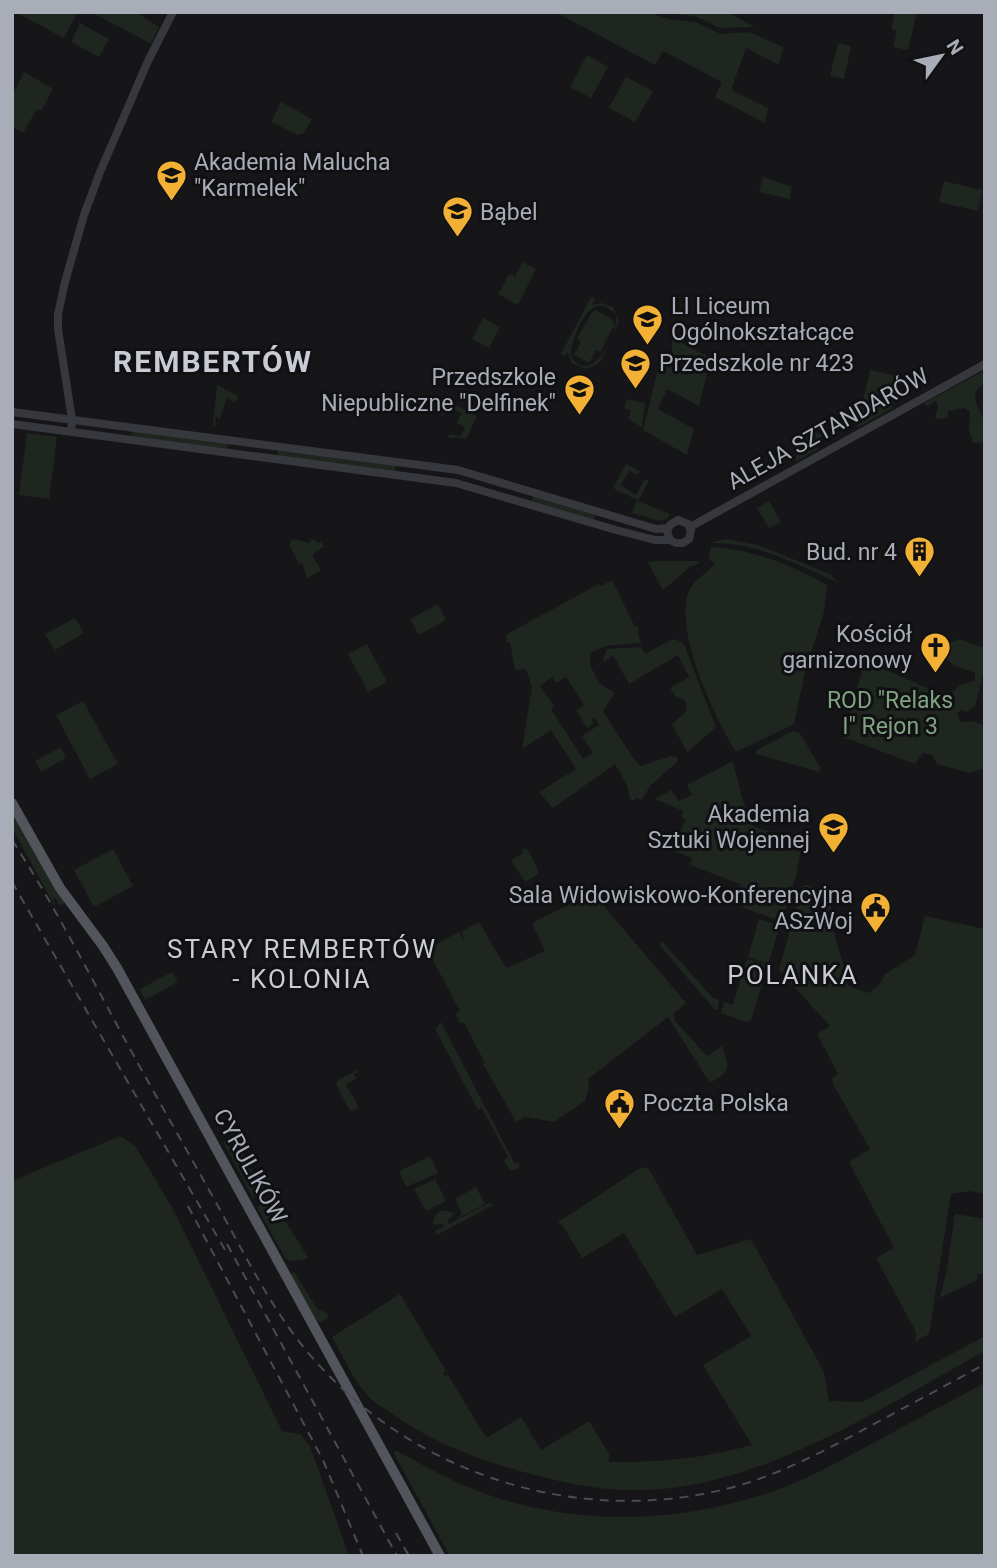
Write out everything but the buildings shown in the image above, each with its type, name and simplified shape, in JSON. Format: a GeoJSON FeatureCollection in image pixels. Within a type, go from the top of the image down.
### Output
{"type":"FeatureCollection","features":[{"type":"Feature","properties":{"kind":"main road","name":"CYRULIKÓW"},"geometry":{"type":"LineString","coordinates":[[12,803],[60,888],[117,968],[440,1556]]}},
{"type":"Feature","properties":{"kind":"street"},"geometry":{"type":"LineString","coordinates":[[71,432],[72,419],[58,329],[63,291],[84,215],[100,172],[173,12]]}},
{"type":"Feature","properties":{"kind":"street","name":"ALEJA SZTANDARÓW"},"geometry":{"type":"LineString","coordinates":[[690,527],[985,364]]}},
{"type":"Feature","properties":{"kind":"street"},"geometry":{"type":"LineString","coordinates":[[12,412],[458,470],[656,528],[668,528]]}},
{"type":"Feature","properties":{"kind":"street"},"geometry":{"type":"LineString","coordinates":[[12,424],[456,483],[660,541],[670,540],[680,544],[690,536],[690,527],[685,522],[673,522],[668,528],[670,540]]}},
{"type":"Feature","properties":{"kind":"green space"},"geometry":{"type":"Polygon","coordinates":[[[15,12],[78,12],[64,38],[15,12]]]}},
{"type":"Feature","properties":{"kind":"green space"},"geometry":{"type":"Polygon","coordinates":[[[91,12],[136,12],[159,27],[151,44],[91,12]]]}},
{"type":"Feature","properties":{"kind":"green space"},"geometry":{"type":"Polygon","coordinates":[[[555,12],[648,12],[668,19],[695,22],[721,34],[749,32],[783,47],[779,65],[746,48],[732,87],[733,91],[768,108],[765,123],[715,97],[722,82],[663,51],[655,65],[555,12]]]}},
{"type":"Feature","properties":{"kind":"green space"},"geometry":{"type":"Polygon","coordinates":[[[658,12],[727,12],[755,27],[720,28],[695,16],[658,12]]]}},
{"type":"Feature","properties":{"kind":"green space"},"geometry":{"type":"Polygon","coordinates":[[[895,12],[917,12],[908,50],[893,47],[897,31],[891,29],[895,12]]]}},
{"type":"Feature","properties":{"kind":"green space"},"geometry":{"type":"Polygon","coordinates":[[[80,23],[109,39],[99,57],[71,42],[80,23]]]}},
{"type":"Feature","properties":{"kind":"green space"},"geometry":{"type":"Polygon","coordinates":[[[838,43],[851,46],[844,79],[830,76],[838,43]]]}},
{"type":"Feature","properties":{"kind":"green space"},"geometry":{"type":"Polygon","coordinates":[[[587,55],[608,67],[591,98],[570,87],[587,55]]]}},
{"type":"Feature","properties":{"kind":"green space"},"geometry":{"type":"Polygon","coordinates":[[[24,72],[53,89],[41,111],[37,109],[23,133],[12,127],[12,96],[24,72]]]}},
{"type":"Feature","properties":{"kind":"green space"},"geometry":{"type":"Polygon","coordinates":[[[626,77],[653,91],[635,122],[609,108],[626,77]]]}},
{"type":"Feature","properties":{"kind":"green space"},"geometry":{"type":"Polygon","coordinates":[[[281,102],[312,119],[304,133],[298,135],[271,122],[281,102]]]}},
{"type":"Feature","properties":{"kind":"green space"},"geometry":{"type":"Polygon","coordinates":[[[763,177],[792,187],[790,199],[759,192],[763,177]]]}},
{"type":"Feature","properties":{"kind":"green space"},"geometry":{"type":"Polygon","coordinates":[[[944,181],[982,190],[978,211],[939,202],[944,181]]]}},
{"type":"Feature","properties":{"kind":"green space"},"geometry":{"type":"Polygon","coordinates":[[[522,262],[536,269],[518,305],[498,294],[509,274],[515,277],[522,262]]]}},
{"type":"Feature","properties":{"kind":"green space"},"geometry":{"type":"Polygon","coordinates":[[[591,297],[595,299],[592,305],[602,303],[613,307],[616,314],[601,305],[589,311],[581,322],[572,345],[571,356],[579,364],[587,366],[595,362],[608,344],[601,361],[586,369],[572,363],[568,352],[565,356],[561,354],[591,297]]]}},
{"type":"Feature","properties":{"kind":"green space"},"geometry":{"type":"Polygon","coordinates":[[[595,310],[613,320],[612,323],[615,324],[600,352],[596,350],[589,363],[574,355],[581,342],[577,339],[595,310]]]}},
{"type":"Feature","properties":{"kind":"green space"},"geometry":{"type":"Polygon","coordinates":[[[616,314],[619,321],[610,341],[616,314]]]}},
{"type":"Feature","properties":{"kind":"green space"},"geometry":{"type":"Polygon","coordinates":[[[483,318],[500,327],[489,348],[472,339],[483,318]]]}},
{"type":"Feature","properties":{"kind":"green space"},"geometry":{"type":"Polygon","coordinates":[[[672,338],[709,357],[700,362],[672,355],[672,338]]]}},
{"type":"Feature","properties":{"kind":"green space"},"geometry":{"type":"Polygon","coordinates":[[[660,361],[707,373],[699,406],[667,389],[658,409],[694,429],[687,455],[643,430],[660,361]]]}},
{"type":"Feature","properties":{"kind":"green space"},"geometry":{"type":"Polygon","coordinates":[[[870,370],[900,377],[892,408],[857,428],[870,370]]]}},
{"type":"Feature","properties":{"kind":"green space"},"geometry":{"type":"Polygon","coordinates":[[[985,370],[985,383],[975,395],[985,424],[985,442],[973,443],[969,429],[970,411],[964,408],[948,411],[947,418],[935,419],[938,405],[936,401],[927,406],[924,403],[985,370]]]}},
{"type":"Feature","properties":{"kind":"green space"},"geometry":{"type":"Polygon","coordinates":[[[217,385],[238,396],[235,402],[227,398],[219,421],[218,417],[215,417],[216,425],[213,425],[217,385]]]}},
{"type":"Feature","properties":{"kind":"green space"},"geometry":{"type":"Polygon","coordinates":[[[627,399],[645,403],[642,427],[628,419],[631,410],[624,408],[627,399]]]}},
{"type":"Feature","properties":{"kind":"green space"},"geometry":{"type":"Polygon","coordinates":[[[446,400],[477,416],[466,439],[446,437],[452,434],[460,437],[465,427],[457,423],[461,413],[447,406],[443,415],[439,414],[446,400]]]}},
{"type":"Feature","properties":{"kind":"green space"},"geometry":{"type":"Polygon","coordinates":[[[801,429],[822,434],[818,449],[795,462],[801,429]]]}},
{"type":"Feature","properties":{"kind":"green space"},"geometry":{"type":"Polygon","coordinates":[[[132,430],[228,443],[227,449],[131,436],[132,430]]]}},
{"type":"Feature","properties":{"kind":"green space"},"geometry":{"type":"Polygon","coordinates":[[[27,433],[57,437],[49,499],[19,495],[27,433]]]}},
{"type":"Feature","properties":{"kind":"green space"},"geometry":{"type":"Polygon","coordinates":[[[278,449],[396,465],[395,471],[278,456],[278,449]]]}},
{"type":"Feature","properties":{"kind":"green space"},"geometry":{"type":"Polygon","coordinates":[[[626,464],[640,471],[638,475],[629,471],[621,485],[636,495],[645,479],[649,481],[638,501],[670,514],[667,519],[660,521],[632,513],[637,500],[613,488],[626,464]]]}},
{"type":"Feature","properties":{"kind":"green space"},"geometry":{"type":"Polygon","coordinates":[[[533,495],[596,514],[594,520],[532,501],[533,495]]]}},
{"type":"Feature","properties":{"kind":"green space"},"geometry":{"type":"Polygon","coordinates":[[[769,501],[781,522],[769,528],[757,508],[769,501]]]}},
{"type":"Feature","properties":{"kind":"green space"},"geometry":{"type":"Polygon","coordinates":[[[293,539],[309,543],[311,539],[316,540],[316,543],[321,542],[324,547],[313,556],[321,570],[307,578],[302,563],[299,564],[289,545],[293,539]]]}},
{"type":"Feature","properties":{"kind":"green space"},"geometry":{"type":"Polygon","coordinates":[[[726,539],[758,545],[830,574],[837,582],[759,550],[726,543],[709,543],[726,539]]]}},
{"type":"Feature","properties":{"kind":"green space"},"geometry":{"type":"Polygon","coordinates":[[[711,547],[771,559],[827,585],[824,612],[806,668],[794,724],[736,752],[708,697],[691,651],[687,628],[689,591],[715,563],[708,559],[711,547]]]}},
{"type":"Feature","properties":{"kind":"green space"},"geometry":{"type":"Polygon","coordinates":[[[698,561],[698,564],[690,567],[663,590],[648,563],[698,561]]]}},
{"type":"Feature","properties":{"kind":"green space"},"geometry":{"type":"Polygon","coordinates":[[[612,580],[634,625],[639,627],[641,643],[607,646],[590,654],[590,665],[599,683],[615,693],[603,711],[641,766],[671,756],[677,757],[677,762],[651,785],[641,800],[630,799],[627,785],[615,764],[553,808],[539,792],[576,769],[551,730],[522,749],[532,687],[526,669],[515,670],[507,634],[599,584],[601,586],[612,580]],[[552,677],[540,686],[554,706],[551,709],[583,759],[593,753],[582,736],[599,725],[594,717],[591,719],[594,723],[587,728],[576,710],[584,705],[566,677],[556,683],[552,677]]]}},
{"type":"Feature","properties":{"kind":"green space"},"geometry":{"type":"Polygon","coordinates":[[[438,604],[446,620],[419,635],[410,619],[438,604]]]}},
{"type":"Feature","properties":{"kind":"green space"},"geometry":{"type":"Polygon","coordinates":[[[75,618],[84,633],[55,650],[45,634],[75,618]]]}},
{"type":"Feature","properties":{"kind":"green space"},"geometry":{"type":"Polygon","coordinates":[[[673,639],[684,645],[716,727],[687,752],[672,724],[687,711],[685,700],[677,698],[670,688],[689,677],[678,655],[629,684],[613,655],[604,662],[603,658],[607,649],[641,647],[645,654],[673,639]]]}},
{"type":"Feature","properties":{"kind":"green space","name":"ROD \"Relaks I\" Rejon 3"},"geometry":{"type":"Polygon","coordinates":[[[959,639],[985,648],[983,675],[975,706],[967,712],[962,710],[957,713],[960,722],[973,721],[985,726],[985,768],[970,773],[937,764],[932,755],[923,753],[915,764],[843,737],[865,661],[953,699],[952,692],[962,684],[975,681],[975,673],[953,665],[947,659],[950,643],[959,639]]]}},
{"type":"Feature","properties":{"kind":"green space"},"geometry":{"type":"Polygon","coordinates":[[[367,644],[387,682],[368,692],[348,654],[367,644]]]}},
{"type":"Feature","properties":{"kind":"green space"},"geometry":{"type":"Polygon","coordinates":[[[83,701],[118,764],[90,779],[56,715],[83,701]]]}},
{"type":"Feature","properties":{"kind":"green space"},"geometry":{"type":"Polygon","coordinates":[[[793,731],[801,735],[820,767],[819,772],[756,754],[757,750],[793,731]]]}},
{"type":"Feature","properties":{"kind":"green space"},"geometry":{"type":"Polygon","coordinates":[[[61,747],[66,758],[41,772],[35,761],[61,747]]]}},
{"type":"Feature","properties":{"kind":"green space"},"geometry":{"type":"Polygon","coordinates":[[[733,761],[742,798],[754,827],[802,841],[796,876],[783,917],[777,920],[742,907],[740,884],[690,865],[692,858],[672,850],[685,820],[681,816],[683,811],[655,799],[671,790],[679,801],[692,795],[687,785],[733,761]]]}},
{"type":"Feature","properties":{"kind":"green space"},"geometry":{"type":"Polygon","coordinates":[[[12,809],[66,902],[60,906],[55,898],[53,899],[57,910],[12,828],[12,809]]]}},
{"type":"Feature","properties":{"kind":"green space"},"geometry":{"type":"Polygon","coordinates":[[[113,849],[133,886],[94,907],[74,870],[113,849]]]}},
{"type":"Feature","properties":{"kind":"green space"},"geometry":{"type":"Polygon","coordinates":[[[522,849],[528,850],[538,870],[538,874],[525,882],[512,862],[523,853],[522,849]]]}},
{"type":"Feature","properties":{"kind":"green space"},"geometry":{"type":"Polygon","coordinates":[[[807,885],[835,894],[829,915],[845,971],[842,980],[851,987],[869,993],[879,985],[885,974],[915,955],[925,916],[985,929],[985,1194],[970,1191],[951,1194],[929,1334],[915,1342],[916,1332],[876,1258],[894,1248],[849,1162],[870,1149],[833,1084],[832,1078],[838,1074],[817,1034],[830,1026],[779,970],[802,886],[807,885]]]}},
{"type":"Feature","properties":{"kind":"green space"},"geometry":{"type":"Polygon","coordinates":[[[593,893],[686,1003],[673,1014],[674,1020],[707,1056],[722,1046],[727,1068],[710,1083],[668,1017],[588,1079],[585,1101],[554,1122],[525,1117],[516,1122],[483,1064],[485,1063],[464,1023],[460,1023],[455,1014],[460,1011],[427,949],[459,932],[466,945],[461,932],[479,922],[506,968],[545,951],[532,923],[593,893]]]}},
{"type":"Feature","properties":{"kind":"green space"},"geometry":{"type":"Polygon","coordinates":[[[759,919],[780,926],[768,964],[748,957],[759,919]]]}},
{"type":"Feature","properties":{"kind":"green space"},"geometry":{"type":"Polygon","coordinates":[[[662,941],[712,997],[719,1000],[718,1009],[715,1010],[660,946],[662,941]]]}},
{"type":"Feature","properties":{"kind":"green space"},"geometry":{"type":"Polygon","coordinates":[[[747,959],[768,965],[751,1020],[746,1022],[721,1013],[724,1002],[733,1005],[747,959]]]}},
{"type":"Feature","properties":{"kind":"green space"},"geometry":{"type":"Polygon","coordinates":[[[172,972],[178,982],[145,1000],[140,989],[172,972]]]}},
{"type":"Feature","properties":{"kind":"green space"},"geometry":{"type":"Polygon","coordinates":[[[441,1022],[515,1164],[519,1163],[519,1168],[510,1171],[504,1160],[508,1157],[482,1108],[478,1110],[435,1029],[441,1022]]]}},
{"type":"Feature","properties":{"kind":"green space"},"geometry":{"type":"Polygon","coordinates":[[[358,1070],[359,1072],[354,1074],[356,1079],[346,1084],[359,1108],[350,1111],[336,1084],[338,1080],[358,1070]]]}},
{"type":"Feature","properties":{"kind":"green space"},"geometry":{"type":"Polygon","coordinates":[[[120,1136],[136,1147],[174,1211],[282,1431],[300,1434],[310,1446],[349,1556],[12,1556],[12,1181],[120,1136]]]}},
{"type":"Feature","properties":{"kind":"green space"},"geometry":{"type":"Polygon","coordinates":[[[233,1137],[254,1175],[265,1170],[274,1186],[253,1198],[223,1142],[233,1137]]]}},
{"type":"Feature","properties":{"kind":"green space"},"geometry":{"type":"Polygon","coordinates":[[[430,1156],[438,1173],[406,1187],[399,1171],[430,1156]]]}},
{"type":"Feature","properties":{"kind":"green space"},"geometry":{"type":"Polygon","coordinates":[[[642,1167],[649,1169],[697,1255],[751,1239],[824,1372],[829,1401],[862,1402],[985,1336],[985,1351],[811,1445],[718,1479],[671,1488],[623,1490],[590,1487],[493,1463],[450,1447],[423,1433],[376,1403],[363,1390],[332,1337],[400,1294],[446,1371],[443,1373],[448,1375],[485,1436],[488,1437],[521,1417],[541,1450],[589,1421],[609,1454],[609,1462],[681,1459],[752,1445],[703,1365],[751,1336],[722,1289],[675,1317],[624,1233],[582,1258],[558,1222],[642,1167]]]}},
{"type":"Feature","properties":{"kind":"green space"},"geometry":{"type":"Polygon","coordinates":[[[435,1179],[446,1201],[426,1211],[414,1189],[435,1179]]]}},
{"type":"Feature","properties":{"kind":"green space"},"geometry":{"type":"Polygon","coordinates":[[[476,1187],[485,1204],[455,1220],[462,1214],[455,1199],[476,1187]]]}},
{"type":"Feature","properties":{"kind":"green space"},"geometry":{"type":"Polygon","coordinates":[[[271,1199],[308,1257],[306,1259],[290,1261],[285,1258],[257,1207],[271,1199]]]}},
{"type":"Feature","properties":{"kind":"green space"},"geometry":{"type":"Polygon","coordinates":[[[491,1202],[493,1205],[437,1235],[435,1231],[444,1226],[433,1225],[440,1212],[454,1214],[447,1221],[449,1224],[491,1202]]]}},
{"type":"Feature","properties":{"kind":"green space"},"geometry":{"type":"Polygon","coordinates":[[[955,1214],[985,1219],[985,1274],[978,1274],[977,1280],[940,1298],[947,1269],[955,1214]]]}},
{"type":"Feature","properties":{"kind":"green space"},"geometry":{"type":"Polygon","coordinates":[[[294,1271],[317,1309],[327,1313],[328,1318],[320,1322],[312,1317],[290,1274],[294,1271]]]}},
{"type":"Feature","properties":{"kind":"green space"},"geometry":{"type":"Polygon","coordinates":[[[985,1383],[985,1556],[450,1556],[394,1454],[395,1450],[462,1485],[522,1505],[597,1516],[672,1514],[746,1500],[794,1483],[985,1383]]]}},
{"type":"Feature","properties":{"kind":"railway"},"geometry":{"type":"LineString","coordinates":[[12,840],[62,924],[274,1306],[318,1364],[360,1404],[406,1437],[457,1464],[510,1484],[566,1496],[623,1501],[680,1498],[737,1486],[789,1467],[985,1364]]}},
{"type":"Feature","properties":{"kind":"railway"},"geometry":{"type":"LineString","coordinates":[[12,882],[228,1255]]}},
{"type":"Feature","properties":{"kind":"railway"},"geometry":{"type":"LineString","coordinates":[[188,1206],[323,1460],[363,1556]]}},
{"type":"Feature","properties":{"kind":"railway"},"geometry":{"type":"LineString","coordinates":[[227,1244],[397,1556]]}},
{"type":"Feature","properties":{"kind":"railway"},"geometry":{"type":"LineString","coordinates":[[396,1533],[409,1556]]}},
{"type":"Feature","properties":{"kind":"place","name":"Akademia Malucha \"Karmelek\""},"geometry":{"type":"Point","coordinates":[171,202]}},
{"type":"Feature","properties":{"kind":"place","name":"Bąbel"},"geometry":{"type":"Point","coordinates":[457,239]}},
{"type":"Feature","properties":{"kind":"place","name":"LI Liceum Ogólnokształcące"},"geometry":{"type":"Point","coordinates":[648,346]}},
{"type":"Feature","properties":{"kind":"place","name":"Przedszkole nr 423"},"geometry":{"type":"Point","coordinates":[636,390]}},
{"type":"Feature","properties":{"kind":"place","name":"Przedszkole Niepubliczne \"Delfinek\""},"geometry":{"type":"Point","coordinates":[579,417]}},
{"type":"Feature","properties":{"kind":"place","name":"Bud. nr 4"},"geometry":{"type":"Point","coordinates":[920,579]}},
{"type":"Feature","properties":{"kind":"place","name":"Kościół garnizonowy"},"geometry":{"type":"Point","coordinates":[935,674]}},
{"type":"Feature","properties":{"kind":"place","name":"Akademia Sztuki Wojennej"},"geometry":{"type":"Point","coordinates":[833,854]}},
{"type":"Feature","properties":{"kind":"place","name":"Sala Widowiskowo-Konferencyjna ASzWoj"},"geometry":{"type":"Point","coordinates":[876,935]}},
{"type":"Feature","properties":{"kind":"place","name":"Poczta Polska"},"geometry":{"type":"Point","coordinates":[620,1130]}},
{"type":"Feature","properties":{"kind":"district","name":"REMBERTÓW"},"geometry":{"type":"Point","coordinates":[213,361]}},
{"type":"Feature","properties":{"kind":"district","name":"STARY REMBERTÓW - KOLONIA"},"geometry":{"type":"Point","coordinates":[302,964]}},
{"type":"Feature","properties":{"kind":"district","name":"POLANKA"},"geometry":{"type":"Point","coordinates":[793,975]}}]}
